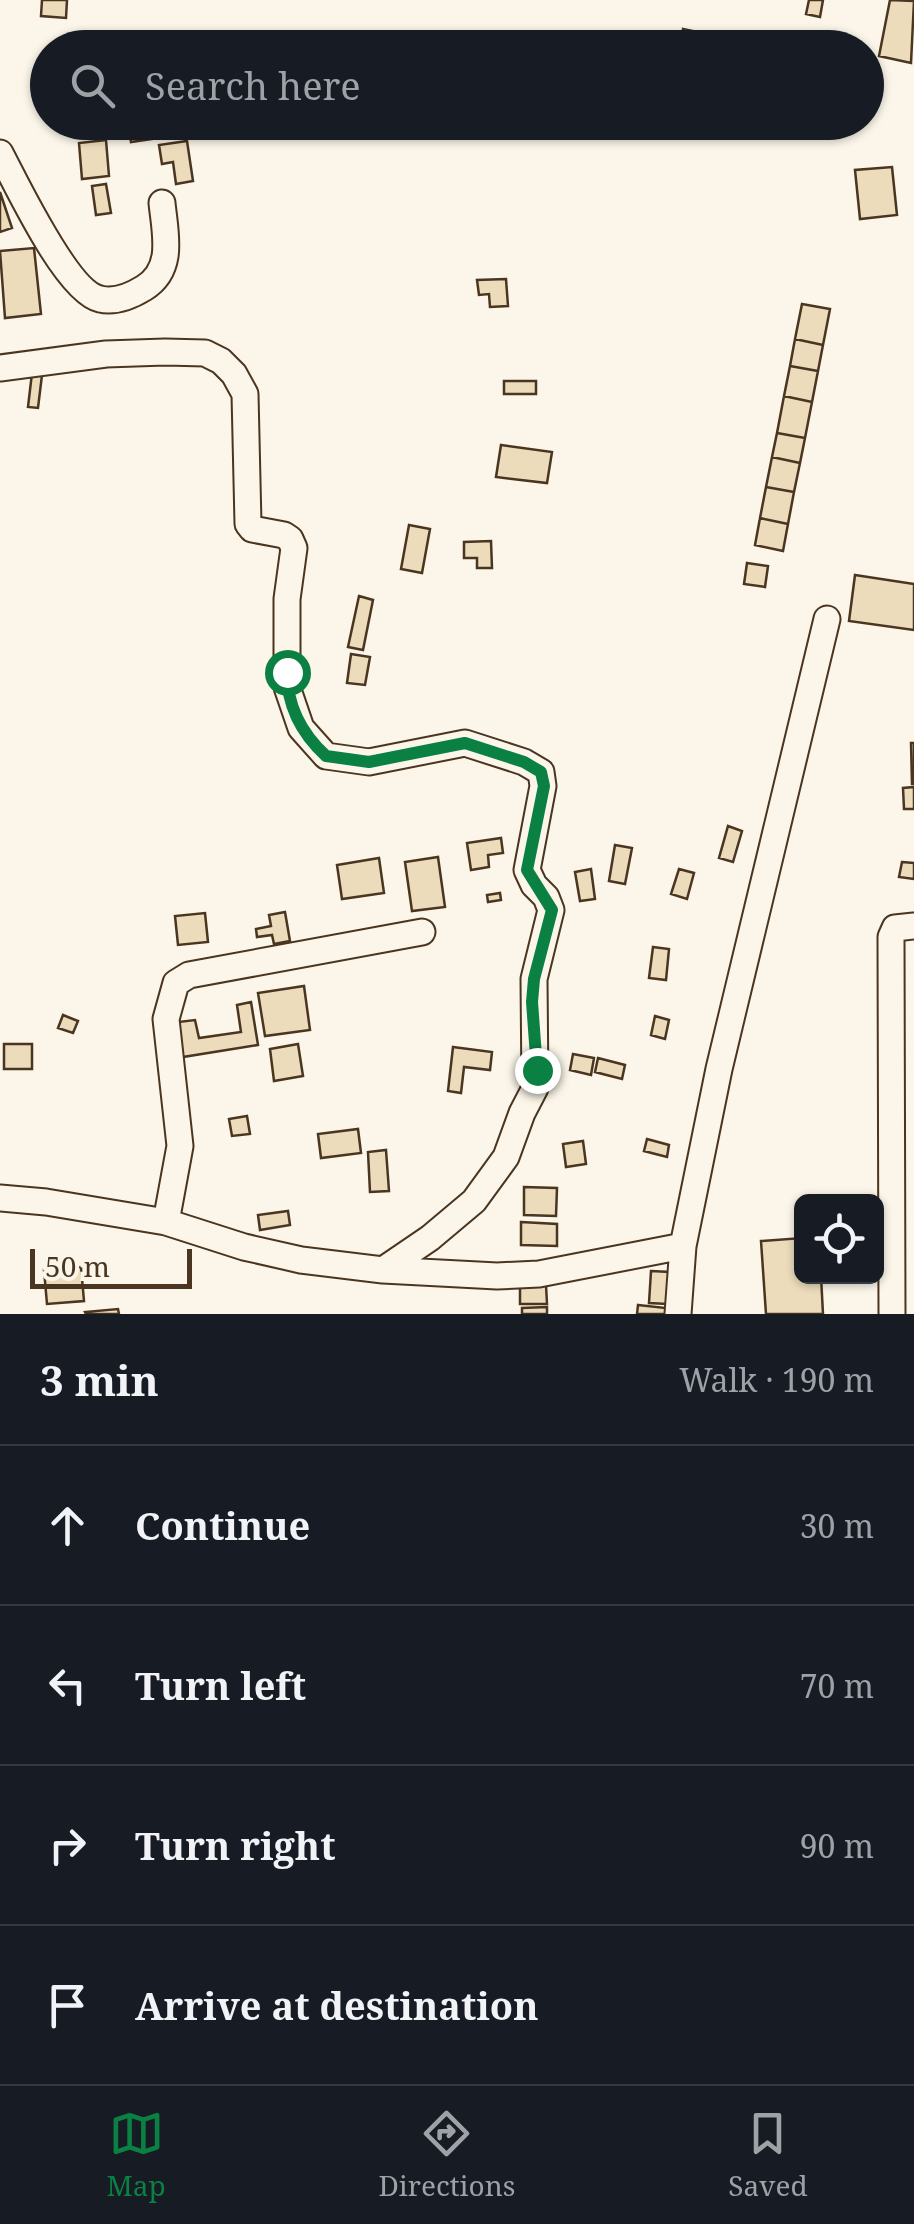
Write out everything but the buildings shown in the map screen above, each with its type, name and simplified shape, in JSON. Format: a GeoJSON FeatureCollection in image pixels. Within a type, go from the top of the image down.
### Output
{"type":"FeatureCollection","features":[{"type":"Feature","properties":{"kind":"street"},"geometry":{"type":"LineString","coordinates":[[0,154],[61,263],[82,290],[96,299],[129,297],[155,281],[164,265],[166,247],[162,203]]}},
{"type":"Feature","properties":{"kind":"street"},"geometry":{"type":"LineString","coordinates":[[0,368],[106,354],[205,353],[221,362],[234,374],[245,394],[248,524],[252,529],[284,535],[294,548],[288,599],[287,687],[310,742],[326,756],[369,762],[465,743],[524,762],[541,772],[544,786],[527,870],[552,910],[534,979],[535,1088],[506,1158],[474,1201],[384,1270]]}},
{"type":"Feature","properties":{"kind":"street"},"geometry":{"type":"LineString","coordinates":[[678,1314],[683,1246],[724,1051],[826,619]]}},
{"type":"Feature","properties":{"kind":"street"},"geometry":{"type":"LineString","coordinates":[[892,1314],[891,937],[895,928],[914,926]]}},
{"type":"Feature","properties":{"kind":"street"},"geometry":{"type":"LineString","coordinates":[[166,1222],[180,1146],[166,1019],[176,983],[189,974],[422,932]]}},
{"type":"Feature","properties":{"kind":"street"},"geometry":{"type":"LineString","coordinates":[[0,1198],[166,1222],[244,1247],[302,1260],[384,1270],[497,1276],[539,1274],[683,1246]]}},
{"type":"Feature","properties":{"kind":"route"},"geometry":{"type":"LineString","coordinates":[[287,672],[287,687],[301,728],[326,756],[369,762],[465,743],[524,762],[541,772],[544,786],[527,870],[552,910],[534,979],[537,1070]]}}]}
